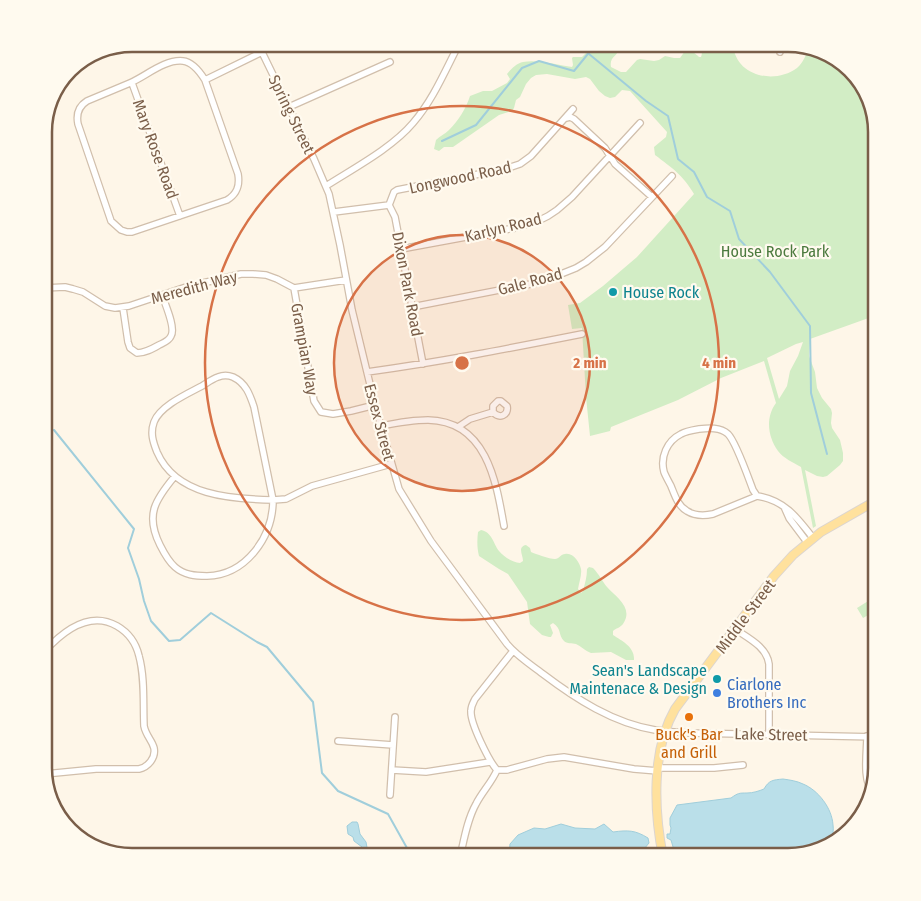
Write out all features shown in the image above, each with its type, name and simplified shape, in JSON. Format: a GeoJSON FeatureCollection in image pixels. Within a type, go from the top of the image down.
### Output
{"type":"FeatureCollection","features":[{"type":"Feature","properties":{"kind":"main road","name":"Middle Street"},"geometry":{"type":"LineString","coordinates":[[662,848],[657,818],[660,747],[664,731],[675,709],[793,555],[828,527],[868,506]]}},
{"type":"Feature","properties":{"kind":"street"},"geometry":{"type":"LineString","coordinates":[[205,80],[260,53]]}},
{"type":"Feature","properties":{"kind":"street","name":"Spring Street"},"geometry":{"type":"LineString","coordinates":[[262,53],[326,186]]}},
{"type":"Feature","properties":{"kind":"street"},"geometry":{"type":"LineString","coordinates":[[326,186],[378,152],[400,136],[412,124],[425,108],[454,53]]}},
{"type":"Feature","properties":{"kind":"street"},"geometry":{"type":"LineString","coordinates":[[184,61],[190,63],[201,73],[205,80],[238,174],[238,187],[233,196],[227,200],[132,232],[121,230],[112,221],[78,124],[78,113],[82,104],[171,62],[184,61]]}},
{"type":"Feature","properties":{"kind":"street"},"geometry":{"type":"LineString","coordinates":[[289,107],[390,62]]}},
{"type":"Feature","properties":{"kind":"street","name":"Mary Rose Road"},"geometry":{"type":"LineString","coordinates":[[132,82],[180,216]]}},
{"type":"Feature","properties":{"kind":"street","name":"Longwood Road"},"geometry":{"type":"LineString","coordinates":[[334,212],[389,205],[392,195],[397,190],[505,170],[520,164],[531,156],[573,109]]}},
{"type":"Feature","properties":{"kind":"street"},"geometry":{"type":"LineString","coordinates":[[566,118],[574,119],[605,148],[615,164],[652,197]]}},
{"type":"Feature","properties":{"kind":"street","name":"Karlyn Road"},"geometry":{"type":"LineString","coordinates":[[401,249],[515,228],[538,221],[565,204],[640,123]]}},
{"type":"Feature","properties":{"kind":"street","name":"Gale Road"},"geometry":{"type":"LineString","coordinates":[[412,307],[549,280],[581,265],[596,255],[622,231],[672,176]]}},
{"type":"Feature","properties":{"kind":"street","name":"Essex Street"},"geometry":{"type":"LineString","coordinates":[[326,186],[334,212],[352,310],[391,464],[399,489],[418,522],[514,651],[562,689],[589,706],[636,726],[664,731]]}},
{"type":"Feature","properties":{"kind":"street","name":"Dixon Park Road"},"geometry":{"type":"LineString","coordinates":[[389,205],[395,217],[423,364]]}},
{"type":"Feature","properties":{"kind":"street","name":"Meredith Way"},"geometry":{"type":"LineString","coordinates":[[122,308],[219,278],[242,274],[266,276],[277,279],[294,288]]}},
{"type":"Feature","properties":{"kind":"street"},"geometry":{"type":"LineString","coordinates":[[294,288],[346,280]]}},
{"type":"Feature","properties":{"kind":"street"},"geometry":{"type":"LineString","coordinates":[[53,287],[73,288],[105,306],[122,308],[130,348],[137,353],[146,352],[166,341],[172,334],[172,324],[162,295]]}},
{"type":"Feature","properties":{"kind":"street","name":"Grampian Way"},"geometry":{"type":"LineString","coordinates":[[294,288],[316,406],[321,412],[333,414],[375,405]]}},
{"type":"Feature","properties":{"kind":"street"},"geometry":{"type":"LineString","coordinates":[[368,372],[423,364],[582,334]]}},
{"type":"Feature","properties":{"kind":"street"},"geometry":{"type":"LineString","coordinates":[[175,476],[166,486],[155,505],[152,518],[157,537],[167,559],[182,572],[191,576],[211,576],[232,570],[251,556],[266,535],[272,516],[273,500],[254,407],[243,383],[227,375],[218,376],[194,390],[164,409],[157,416],[153,424],[151,436],[159,457],[166,467],[175,476],[199,490],[230,498],[273,500],[286,499],[321,484],[391,464]]}},
{"type":"Feature","properties":{"kind":"street"},"geometry":{"type":"LineString","coordinates":[[458,427],[470,419],[493,412]]}},
{"type":"Feature","properties":{"kind":"street"},"geometry":{"type":"LineString","coordinates":[[381,426],[427,420],[443,422],[458,427],[471,437],[487,460],[497,488],[504,526]]}},
{"type":"Feature","properties":{"kind":"street"},"geometry":{"type":"LineString","coordinates":[[757,496],[732,439],[725,432],[710,428],[686,432],[675,437],[665,450],[663,456],[664,472],[679,504],[686,511],[706,516],[757,496],[774,500],[785,509],[789,518],[810,540]]}},
{"type":"Feature","properties":{"kind":"street"},"geometry":{"type":"LineString","coordinates":[[53,642],[65,632],[90,620],[113,623],[126,631],[134,643],[139,656],[145,733],[153,745],[154,752],[152,760],[139,769],[96,769],[53,773]]}},
{"type":"Feature","properties":{"kind":"street"},"geometry":{"type":"LineString","coordinates":[[735,629],[768,656],[769,734]]}},
{"type":"Feature","properties":{"kind":"street"},"geometry":{"type":"LineString","coordinates":[[514,651],[471,707],[472,720],[490,762],[497,770],[507,770],[547,759],[564,757],[634,769],[714,768],[743,765]]}},
{"type":"Feature","properties":{"kind":"street"},"geometry":{"type":"LineString","coordinates":[[390,795],[395,717]]}},
{"type":"Feature","properties":{"kind":"street","name":"Lake Street"},"geometry":{"type":"LineString","coordinates":[[664,731],[867,736]]}},
{"type":"Feature","properties":{"kind":"street"},"geometry":{"type":"LineString","coordinates":[[867,736],[867,781]]}},
{"type":"Feature","properties":{"kind":"street"},"geometry":{"type":"LineString","coordinates":[[338,741],[393,745]]}},
{"type":"Feature","properties":{"kind":"street"},"geometry":{"type":"LineString","coordinates":[[392,770],[426,772],[490,762]]}},
{"type":"Feature","properties":{"kind":"street"},"geometry":{"type":"LineString","coordinates":[[463,848],[478,799],[497,770]]}},
{"type":"Feature","properties":{"kind":"green space","name":"House Rock Park"},"geometry":{"type":"Polygon","coordinates":[[[586,53],[617,53],[612,58],[611,67],[621,72],[626,72],[640,59],[654,61],[665,56],[680,58],[684,53],[695,53],[701,57],[702,53],[735,53],[741,64],[748,70],[767,76],[778,76],[797,68],[806,54],[824,61],[837,69],[858,92],[867,117],[868,132],[868,318],[810,339],[809,356],[815,372],[817,388],[831,409],[832,428],[840,440],[843,453],[843,461],[827,476],[817,476],[805,470],[816,526],[813,528],[801,467],[780,454],[770,434],[770,415],[776,403],[764,361],[721,378],[678,400],[611,427],[610,431],[590,436],[582,328],[572,329],[568,305],[580,303],[637,257],[694,194],[672,168],[655,155],[654,147],[666,137],[667,132],[630,91],[622,90],[615,97],[610,98],[599,91],[590,79],[586,77],[575,79],[547,74],[536,75],[526,84],[520,97],[516,100],[512,111],[499,115],[453,147],[444,147],[439,151],[434,149],[436,140],[456,123],[470,96],[483,91],[492,91],[507,83],[510,79],[507,74],[516,65],[535,61],[572,67],[573,57],[582,57],[586,53]],[[803,342],[767,358],[779,399],[787,386],[790,371],[803,342]]]}},
{"type":"Feature","properties":{"kind":"green space"},"geometry":{"type":"Polygon","coordinates":[[[481,530],[490,535],[503,555],[520,563],[523,561],[521,549],[526,545],[530,548],[531,552],[549,558],[556,559],[564,554],[568,554],[576,558],[581,569],[578,589],[581,593],[587,569],[589,567],[593,568],[625,608],[626,618],[622,625],[613,631],[613,635],[630,648],[634,655],[634,660],[626,660],[611,652],[591,653],[576,644],[567,643],[562,639],[558,628],[553,623],[550,625],[553,633],[551,637],[542,635],[530,624],[527,602],[508,574],[479,556],[478,532],[481,530]]]}},
{"type":"Feature","properties":{"kind":"green space"},"geometry":{"type":"Polygon","coordinates":[[[868,601],[868,615],[863,618],[857,608],[868,601]]]}},
{"type":"Feature","properties":{"kind":"water"},"geometry":{"type":"Polygon","coordinates":[[[783,779],[798,782],[809,787],[819,795],[830,812],[833,835],[804,847],[789,848],[673,848],[671,840],[667,838],[671,828],[670,818],[677,805],[731,798],[739,794],[751,793],[764,789],[772,781],[783,779]]]}},
{"type":"Feature","properties":{"kind":"water"},"geometry":{"type":"Polygon","coordinates":[[[352,822],[357,822],[360,834],[366,842],[367,848],[362,848],[354,841],[353,837],[348,834],[347,826],[352,822]]]}},
{"type":"Feature","properties":{"kind":"water"},"geometry":{"type":"Polygon","coordinates":[[[561,824],[575,828],[595,829],[604,824],[613,832],[627,831],[639,833],[648,838],[649,843],[645,848],[510,848],[510,844],[518,835],[534,828],[545,829],[561,824]]]}},
{"type":"Feature","properties":{"kind":"waterway"},"geometry":{"type":"LineString","coordinates":[[442,141],[476,125],[522,68],[539,61],[574,71],[589,53]]}},
{"type":"Feature","properties":{"kind":"waterway"},"geometry":{"type":"LineString","coordinates":[[589,54],[646,101],[668,116],[678,159],[694,172],[707,197],[730,211],[739,239],[770,272],[810,326],[811,393],[827,454]]}},
{"type":"Feature","properties":{"kind":"waterway"},"geometry":{"type":"LineString","coordinates":[[54,430],[134,529],[128,548],[151,621],[169,641],[180,640],[211,613],[267,647],[313,702],[322,773],[338,791],[388,814],[407,848]]}},
{"type":"Feature","properties":{"kind":"place","name":"House Rock"},"geometry":{"type":"Point","coordinates":[613,292]}},
{"type":"Feature","properties":{"kind":"place","name":"Sean's Landscape Maintenace & Design"},"geometry":{"type":"Point","coordinates":[717,679]}},
{"type":"Feature","properties":{"kind":"place","name":"Ciarlone Brothers Inc"},"geometry":{"type":"Point","coordinates":[717,693]}},
{"type":"Feature","properties":{"kind":"place","name":"Buck's Bar and Grill"},"geometry":{"type":"Point","coordinates":[689,717]}}]}
